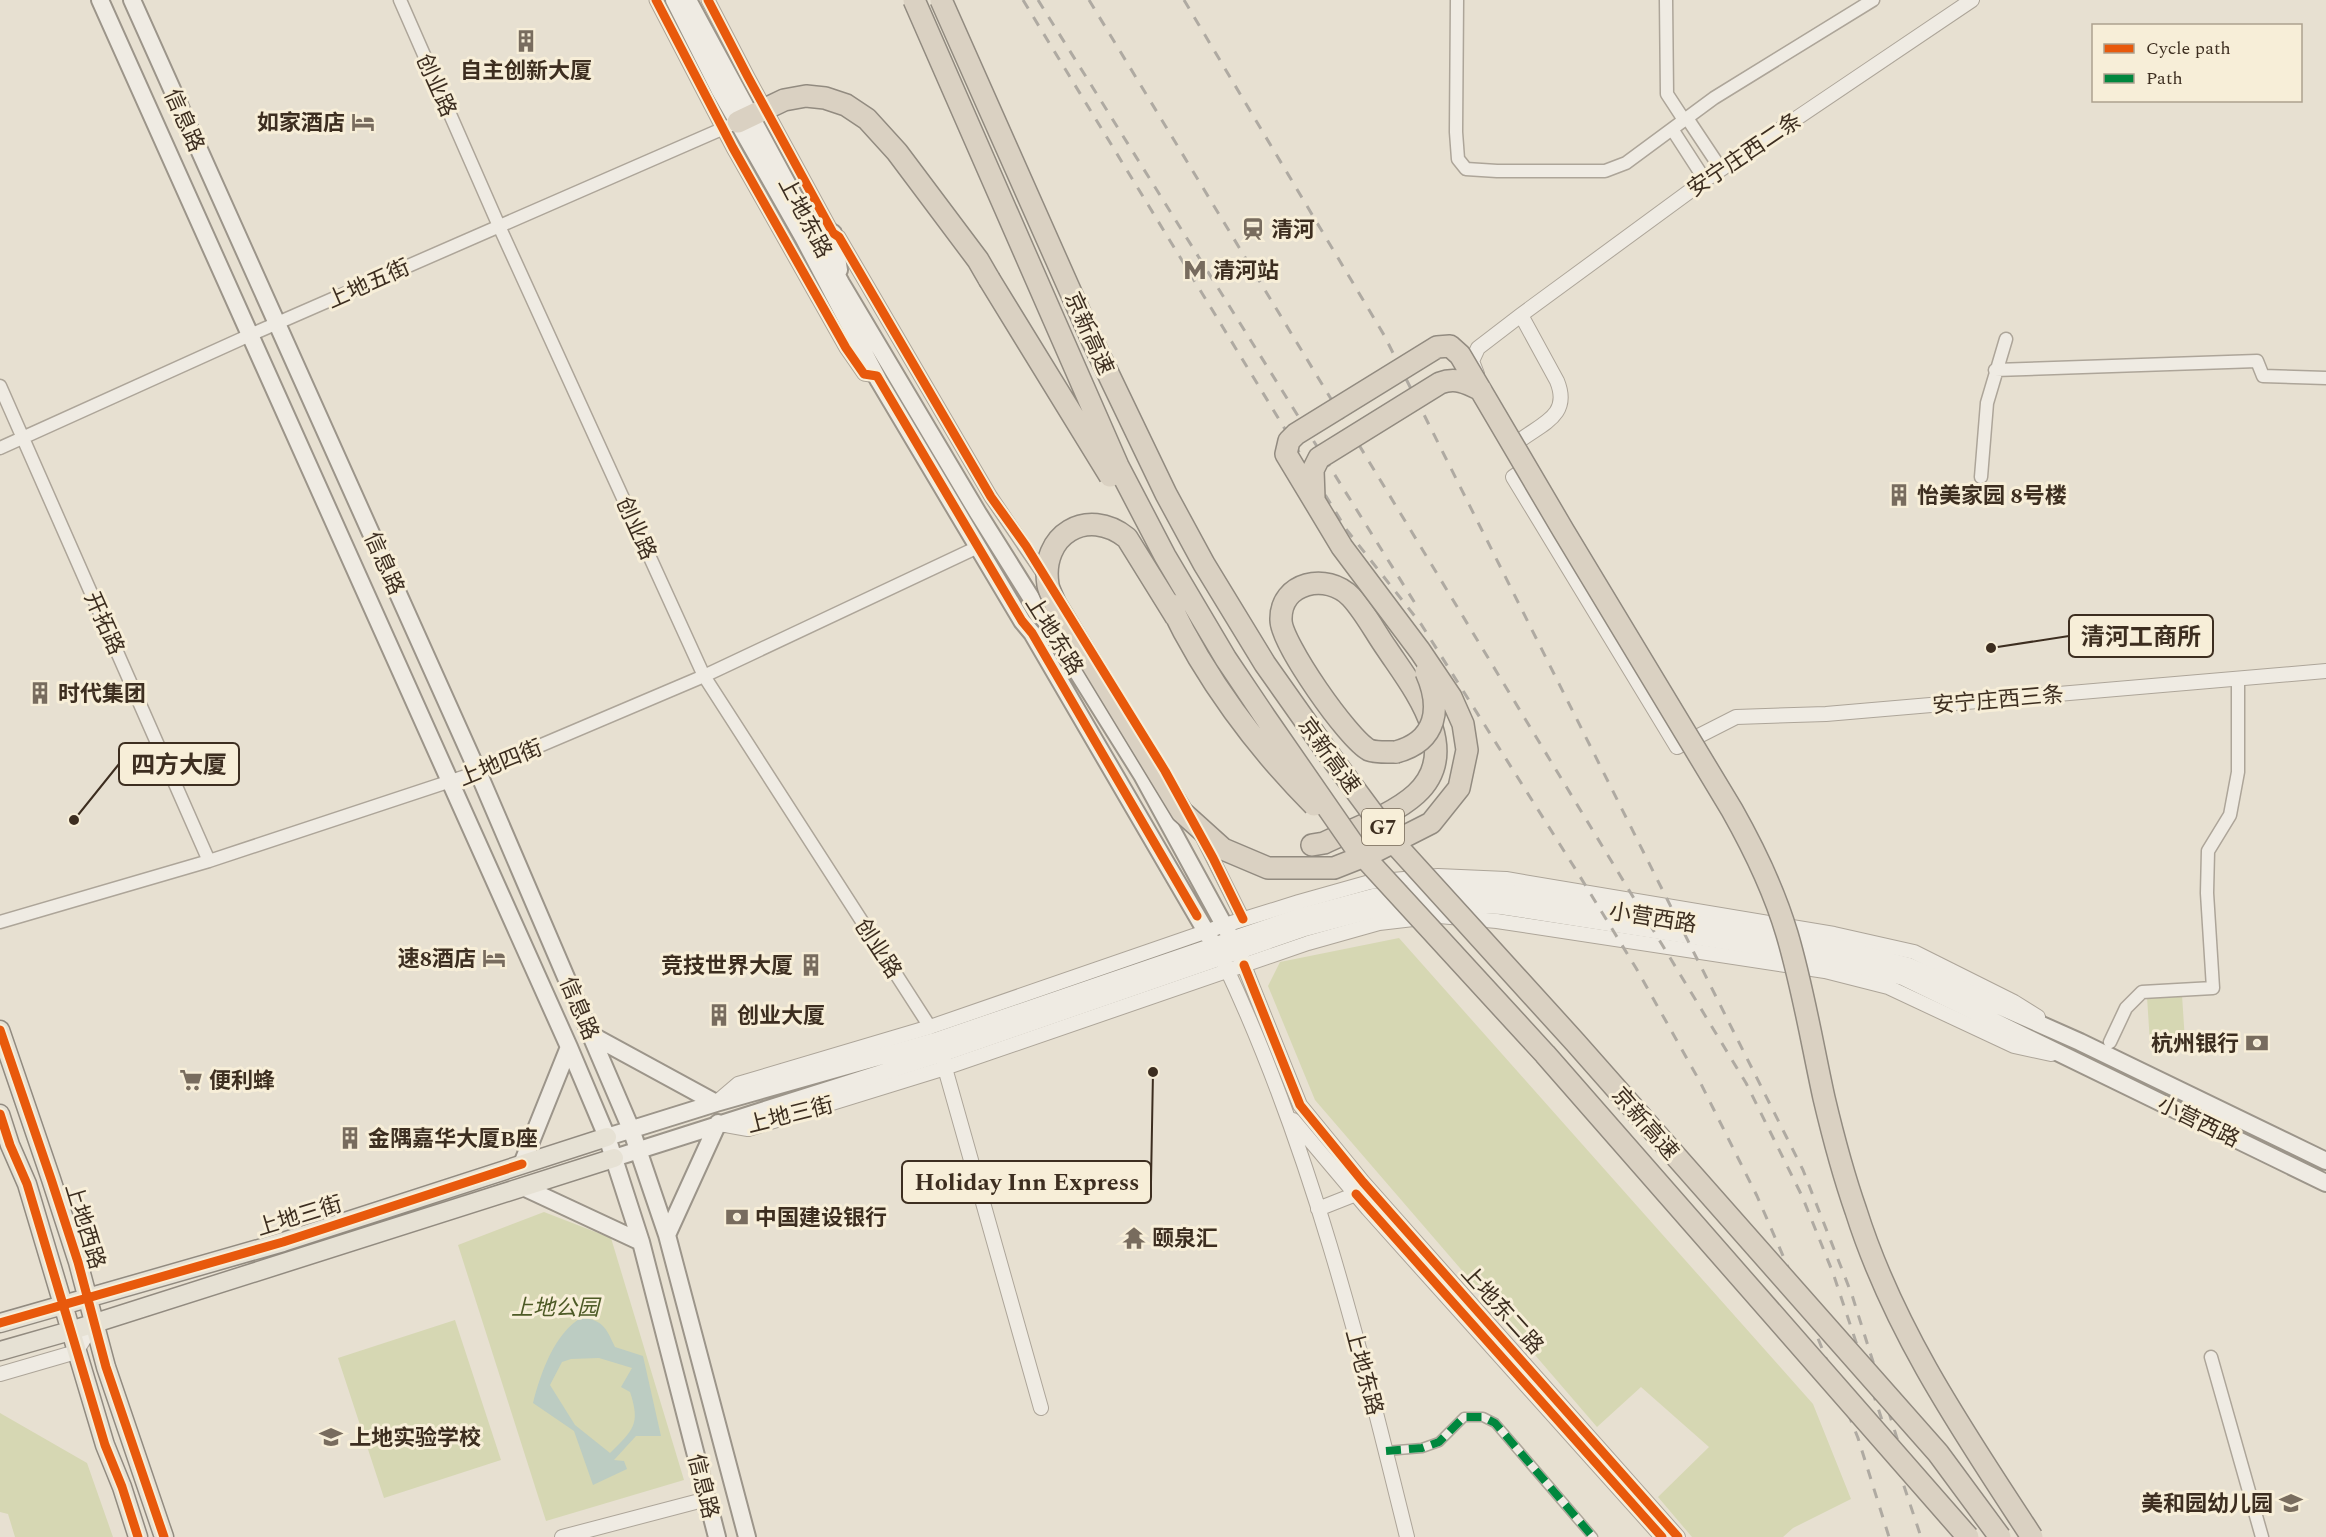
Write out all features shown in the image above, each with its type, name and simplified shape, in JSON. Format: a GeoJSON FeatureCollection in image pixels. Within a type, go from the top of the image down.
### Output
{"type":"FeatureCollection","features":[{"type":"Feature","properties":{"kind":"highway","name":"京新高速"},"geometry":{"type":"LineString","coordinates":[[914,0],[1118,466],[1165,556],[1226,659],[1355,847],[1545,1054],[1968,1537]]}},
{"type":"Feature","properties":{"kind":"highway","name":"京新高速"},"geometry":{"type":"LineString","coordinates":[[940,0],[1151,464],[1204,564],[1265,664],[1396,845],[1575,1042],[1930,1444],[2001,1537]]}},
{"type":"Feature","properties":{"kind":"highway"},"geometry":{"type":"LineString","coordinates":[[744,119],[784,100],[806,96],[825,98],[846,105],[867,119],[897,152],[971,251],[1108,472],[1176,617]]}},
{"type":"Feature","properties":{"kind":"highway"},"geometry":{"type":"LineString","coordinates":[[1355,847],[1291,782],[1235,712],[1127,538],[1116,530],[1089,523],[1078,526],[1058,541],[1052,551],[1048,585],[1055,603],[1182,812],[1222,849],[1268,868],[1334,868],[1372,854],[1431,823],[1459,788],[1467,750],[1463,724],[1451,697],[1420,651],[1342,548],[1286,453],[1289,441],[1296,434],[1437,347],[1450,346],[1460,355],[1470,371],[1732,810],[1767,878],[1787,934],[1799,980],[1839,1159],[1873,1257],[1897,1314],[1924,1367],[2032,1537]]}},
{"type":"Feature","properties":{"kind":"highway"},"geometry":{"type":"LineString","coordinates":[[1314,501],[1313,470],[1319,458],[1440,383],[1459,380],[1481,390]]}},
{"type":"Feature","properties":{"kind":"highway"},"geometry":{"type":"LineString","coordinates":[[1312,845],[1324,843],[1397,807],[1417,793],[1434,768],[1436,753],[1433,730],[1425,708],[1354,601],[1337,585],[1325,582],[1302,586],[1292,593],[1282,612],[1281,621],[1288,643],[1348,732],[1370,750],[1396,752],[1408,749],[1420,742],[1435,716],[1435,702],[1431,684],[1418,656],[1396,620]]}},
{"type":"Feature","properties":{"kind":"main road","name":"信息路"},"geometry":{"type":"LineString","coordinates":[[100,0],[569,1047],[607,1137],[641,1242],[717,1537]]}},
{"type":"Feature","properties":{"kind":"main road","name":"信息路"},"geometry":{"type":"LineString","coordinates":[[132,0],[478,772],[631,1129],[667,1235],[747,1537]]}},
{"type":"Feature","properties":{"kind":"main road","name":"上地东路"},"geometry":{"type":"LineString","coordinates":[[674,0],[719,89],[744,119],[978,513],[1142,774],[1235,945]]}},
{"type":"Feature","properties":{"kind":"main road","name":"上地东路"},"geometry":{"type":"LineString","coordinates":[[688,0],[744,119],[877,376],[1022,621],[1032,633],[1217,951]]}},
{"type":"Feature","properties":{"kind":"main road"},"geometry":{"type":"LineString","coordinates":[[833,233],[841,283]]}},
{"type":"Feature","properties":{"kind":"main road","name":"小营西路"},"geometry":{"type":"LineString","coordinates":[[1235,945],[1298,917],[1373,897],[1438,890],[1503,892],[1831,946],[1908,966],[2079,1042],[2326,1161]]}},
{"type":"Feature","properties":{"kind":"main road","name":"小营西路"},"geometry":{"type":"LineString","coordinates":[[1217,951],[1377,909],[1438,903],[1501,906],[1825,957],[1903,977],[2326,1183]]}},
{"type":"Feature","properties":{"kind":"main road","name":"上地三街"},"geometry":{"type":"LineString","coordinates":[[0,1351],[70,1331],[614,1158],[1217,951]]}},
{"type":"Feature","properties":{"kind":"main road","name":"上地西路"},"geometry":{"type":"LineString","coordinates":[[0,1030],[78,1262],[127,1433],[164,1537]]}},
{"type":"Feature","properties":{"kind":"main road"},"geometry":{"type":"LineString","coordinates":[[593,1036],[716,1103]]}},
{"type":"Feature","properties":{"kind":"main road"},"geometry":{"type":"LineString","coordinates":[[522,1164],[569,1047]]}},
{"type":"Feature","properties":{"kind":"main road","name":"上地三街"},"geometry":{"type":"LineString","coordinates":[[0,1323],[283,1242],[716,1103],[938,1048]]}},
{"type":"Feature","properties":{"kind":"main road","name":"上地西路"},"geometry":{"type":"LineString","coordinates":[[0,1114],[10,1145],[27,1184],[105,1445],[122,1487],[138,1537]]}},
{"type":"Feature","properties":{"kind":"main road"},"geometry":{"type":"LineString","coordinates":[[667,1235],[718,1123]]}},
{"type":"Feature","properties":{"kind":"main road"},"geometry":{"type":"LineString","coordinates":[[523,1187],[641,1242]]}},
{"type":"Feature","properties":{"kind":"street","name":"创业路"},"geometry":{"type":"LineString","coordinates":[[400,0],[704,676],[938,1048],[1041,1408]]}},
{"type":"Feature","properties":{"kind":"street"},"geometry":{"type":"LineString","coordinates":[[656,0],[744,119],[833,233],[839,237],[991,497],[1026,546],[1165,771],[1213,858],[1243,919]]}},
{"type":"Feature","properties":{"kind":"street"},"geometry":{"type":"LineString","coordinates":[[708,0],[744,119]]}},
{"type":"Feature","properties":{"kind":"street"},"geometry":{"type":"LineString","coordinates":[[1457,0],[1456,132],[1458,159],[1466,169],[1497,171],[1605,171],[1626,162],[1714,98],[1873,0]]}},
{"type":"Feature","properties":{"kind":"street"},"geometry":{"type":"LineString","coordinates":[[1666,0],[1667,94],[1722,169]]}},
{"type":"Feature","properties":{"kind":"street","name":"安宁庄西二条"},"geometry":{"type":"LineString","coordinates":[[1519,441],[1475,372],[1472,361],[1478,348],[1705,180],[1972,0]]}},
{"type":"Feature","properties":{"kind":"street","name":"上地五街"},"geometry":{"type":"LineString","coordinates":[[0,448],[277,323],[744,119]]}},
{"type":"Feature","properties":{"kind":"street"},"geometry":{"type":"LineString","coordinates":[[1672,129],[1705,180]]}},
{"type":"Feature","properties":{"kind":"street"},"geometry":{"type":"LineString","coordinates":[[1519,441],[1558,412],[1562,403],[1557,381],[1521,315]]}},
{"type":"Feature","properties":{"kind":"street"},"geometry":{"type":"LineString","coordinates":[[1981,477],[1987,402],[2006,339]]}},
{"type":"Feature","properties":{"kind":"street"},"geometry":{"type":"LineString","coordinates":[[1995,370],[2257,361],[2263,376],[2326,378]]}},
{"type":"Feature","properties":{"kind":"street","name":"开拓路"},"geometry":{"type":"LineString","coordinates":[[0,386],[209,861]]}},
{"type":"Feature","properties":{"kind":"street","name":"安宁庄西三条"},"geometry":{"type":"LineString","coordinates":[[1519,441],[1522,471],[1513,477],[1677,747],[1736,717],[1826,714],[2326,671]]}},
{"type":"Feature","properties":{"kind":"street","name":"上地四街"},"geometry":{"type":"LineString","coordinates":[[0,922],[209,861],[478,772],[704,676],[978,547]]}},
{"type":"Feature","properties":{"kind":"street"},"geometry":{"type":"LineString","coordinates":[[2110,1042],[2126,1008],[2142,992],[2213,988],[2207,893],[2208,851],[2230,815],[2238,772],[2238,679]]}},
{"type":"Feature","properties":{"kind":"street","name":"小营西路"},"geometry":{"type":"LineString","coordinates":[[1217,951],[1235,945],[1243,919],[1370,882],[1438,876],[1506,879],[1834,934],[1914,952],[2014,1002],[2079,1042]]}},
{"type":"Feature","properties":{"kind":"street","name":"上地东路"},"geometry":{"type":"LineString","coordinates":[[1235,945],[1300,1105]]}},
{"type":"Feature","properties":{"kind":"street"},"geometry":{"type":"LineString","coordinates":[[1217,951],[1287,1113],[1300,1105]]}},
{"type":"Feature","properties":{"kind":"street","name":"上地三街"},"geometry":{"type":"LineString","coordinates":[[938,1048],[1217,951]]}},
{"type":"Feature","properties":{"kind":"street","name":"上地东二路"},"geometry":{"type":"LineString","coordinates":[[1300,1105],[1364,1182],[1678,1537]]}},
{"type":"Feature","properties":{"kind":"street","name":"上地东路"},"geometry":{"type":"LineString","coordinates":[[1287,1113],[1355,1332],[1407,1537]]}},
{"type":"Feature","properties":{"kind":"street","name":"上地东二路"},"geometry":{"type":"LineString","coordinates":[[1287,1113],[1356,1194],[1662,1537]]}},
{"type":"Feature","properties":{"kind":"street"},"geometry":{"type":"LineString","coordinates":[[1318,1209],[1356,1194]]}},
{"type":"Feature","properties":{"kind":"street"},"geometry":{"type":"LineString","coordinates":[[0,1374],[76,1352],[94,1323]]}},
{"type":"Feature","properties":{"kind":"street"},"geometry":{"type":"LineString","coordinates":[[2211,1357],[2262,1537]]}},
{"type":"Feature","properties":{"kind":"street"},"geometry":{"type":"LineString","coordinates":[[1386,1451],[1422,1448],[1439,1442],[1464,1417],[1483,1417],[1495,1424],[1593,1537]]}},
{"type":"Feature","properties":{"kind":"street"},"geometry":{"type":"LineString","coordinates":[[562,1537],[707,1499]]}},
{"type":"Feature","properties":{"kind":"green space"},"geometry":{"type":"Polygon","coordinates":[[[1399,938],[1813,1404],[1851,1499],[1793,1528],[1783,1537],[1692,1537],[1658,1497],[1709,1447],[1641,1387],[1597,1427],[1315,1100],[1268,986],[1280,962],[1399,938]]]}},
{"type":"Feature","properties":{"kind":"green space"},"geometry":{"type":"Polygon","coordinates":[[[2182,995],[2185,1041],[2150,1043],[2147,997],[2182,995]]]}},
{"type":"Feature","properties":{"kind":"green space","name":"上地公园"},"geometry":{"type":"Polygon","coordinates":[[[544,1212],[611,1238],[684,1480],[546,1521],[458,1245],[544,1212]]]}},
{"type":"Feature","properties":{"kind":"green space"},"geometry":{"type":"Polygon","coordinates":[[[455,1320],[501,1460],[384,1498],[338,1358],[455,1320]]]}},
{"type":"Feature","properties":{"kind":"green space"},"geometry":{"type":"Polygon","coordinates":[[[0,1413],[87,1463],[113,1537],[15,1537],[8,1514],[0,1512],[0,1413]]]}},
{"type":"Feature","properties":{"kind":"shaded area"},"geometry":{"type":"Polygon","coordinates":[[[582,1317],[600,1323],[615,1347],[643,1356],[661,1436],[636,1436],[614,1460],[624,1461],[627,1469],[593,1485],[574,1431],[533,1403],[550,1355],[572,1324],[582,1317]],[[599,1358],[571,1359],[562,1362],[550,1385],[575,1425],[610,1453],[629,1432],[635,1420],[630,1392],[621,1387],[632,1368],[599,1358]]]}},
{"type":"Feature","properties":{"kind":"railway"},"geometry":{"type":"LineString","coordinates":[[1023,0],[1346,529],[1421,624],[1636,968],[1699,1080],[1757,1196],[1807,1311],[1858,1438],[1889,1537]]}},
{"type":"Feature","properties":{"kind":"railway"},"geometry":{"type":"LineString","coordinates":[[1038,0],[1418,608]]}},
{"type":"Feature","properties":{"kind":"railway"},"geometry":{"type":"LineString","coordinates":[[1089,0],[1746,1083],[1802,1196],[1833,1273],[1921,1537]]}},
{"type":"Feature","properties":{"kind":"railway"},"geometry":{"type":"LineString","coordinates":[[1184,0],[1384,335],[1803,1170],[1852,1295],[1913,1489]]}},
{"type":"Feature","properties":{"kind":"marked path"},"geometry":{"type":"LineString","coordinates":[[1386,1451],[1422,1448],[1439,1442],[1464,1417],[1483,1417],[1495,1423],[1593,1537]]}},
{"type":"Feature","properties":{"kind":"cycle path"},"geometry":{"type":"LineString","coordinates":[[656,0],[733,148],[846,348],[864,374],[877,376],[1022,621],[1032,633],[1197,916]]}},
{"type":"Feature","properties":{"kind":"cycle path"},"geometry":{"type":"LineString","coordinates":[[708,0],[833,233],[839,237],[991,497],[1026,546],[1165,771],[1213,858],[1243,919]]}},
{"type":"Feature","properties":{"kind":"cycle path"},"geometry":{"type":"LineString","coordinates":[[1244,965],[1300,1105],[1363,1182],[1678,1537]]}},
{"type":"Feature","properties":{"kind":"cycle path"},"geometry":{"type":"LineString","coordinates":[[0,1030],[78,1262],[106,1367],[164,1537]]}},
{"type":"Feature","properties":{"kind":"cycle path"},"geometry":{"type":"LineString","coordinates":[[0,1114],[10,1145],[27,1184],[105,1445],[122,1487],[138,1537]]}},
{"type":"Feature","properties":{"kind":"cycle path"},"geometry":{"type":"LineString","coordinates":[[0,1323],[283,1242],[522,1164]]}},
{"type":"Feature","properties":{"kind":"cycle path"},"geometry":{"type":"LineString","coordinates":[[1356,1194],[1662,1537]]}},
{"type":"Feature","properties":{"kind":"place","name":"自主创新大厦"},"geometry":{"type":"Point","coordinates":[526,41]}},
{"type":"Feature","properties":{"kind":"place","name":"如家酒店"},"geometry":{"type":"Point","coordinates":[363,122]}},
{"type":"Feature","properties":{"kind":"place","name":"清河"},"geometry":{"type":"Point","coordinates":[1253,229]}},
{"type":"Feature","properties":{"kind":"place","name":"清河站"},"geometry":{"type":"Point","coordinates":[1195,270]}},
{"type":"Feature","properties":{"kind":"place","name":"怡美家园 8号楼"},"geometry":{"type":"Point","coordinates":[1899,495]}},
{"type":"Feature","properties":{"kind":"place","name":"清河工商所"},"geometry":{"type":"Point","coordinates":[1991,648]}},
{"type":"Feature","properties":{"kind":"place","name":"时代集团"},"geometry":{"type":"Point","coordinates":[40,693]}},
{"type":"Feature","properties":{"kind":"place","name":"四方大厦"},"geometry":{"type":"Point","coordinates":[74,820]}},
{"type":"Feature","properties":{"kind":"place","name":"速8酒店"},"geometry":{"type":"Point","coordinates":[494,958]}},
{"type":"Feature","properties":{"kind":"place","name":"竞技世界大厦"},"geometry":{"type":"Point","coordinates":[811,965]}},
{"type":"Feature","properties":{"kind":"place","name":"创业大厦"},"geometry":{"type":"Point","coordinates":[719,1015]}},
{"type":"Feature","properties":{"kind":"place","name":"杭州银行"},"geometry":{"type":"Point","coordinates":[2257,1043]}},
{"type":"Feature","properties":{"kind":"place","name":"Holiday Inn Express"},"geometry":{"type":"Point","coordinates":[1153,1072]}},
{"type":"Feature","properties":{"kind":"place","name":"便利蜂"},"geometry":{"type":"Point","coordinates":[191,1080]}},
{"type":"Feature","properties":{"kind":"place","name":"金隅嘉华大厦B座"},"geometry":{"type":"Point","coordinates":[350,1138]}},
{"type":"Feature","properties":{"kind":"place","name":"中国建设银行"},"geometry":{"type":"Point","coordinates":[737,1217]}},
{"type":"Feature","properties":{"kind":"place","name":"颐泉汇"},"geometry":{"type":"Point","coordinates":[1134,1238]}},
{"type":"Feature","properties":{"kind":"place","name":"上地实验学校"},"geometry":{"type":"Point","coordinates":[331,1437]}},
{"type":"Feature","properties":{"kind":"place","name":"美和园幼儿园"},"geometry":{"type":"Point","coordinates":[2291,1503]}}]}
